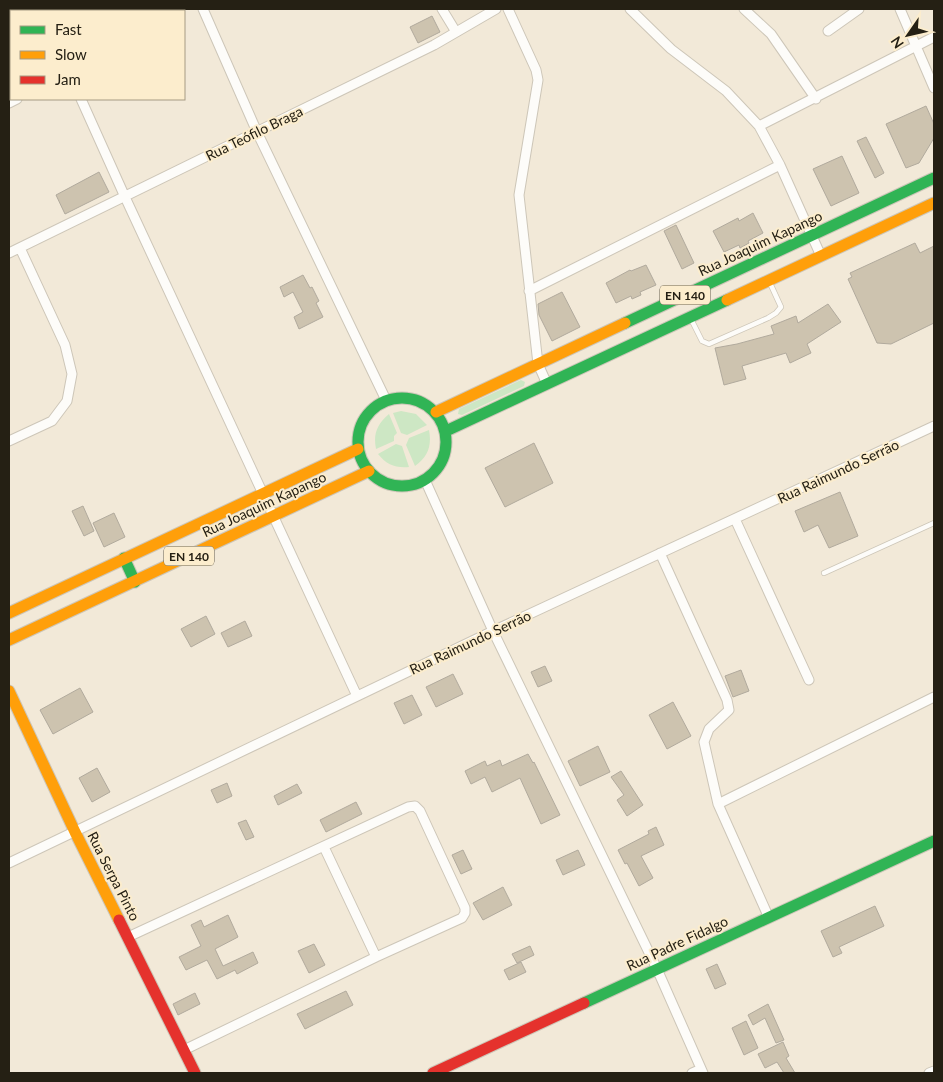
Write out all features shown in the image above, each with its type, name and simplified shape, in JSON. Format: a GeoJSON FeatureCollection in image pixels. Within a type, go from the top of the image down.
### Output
{"type":"FeatureCollection","features":[{"type":"Feature","properties":{"kind":"main road","name":"Rua Joaquim Kapango"},"geometry":{"type":"LineString","coordinates":[[436,412],[934,178]]}},
{"type":"Feature","properties":{"kind":"main road","name":"EN 140"},"geometry":{"type":"LineString","coordinates":[[446,432],[934,203]]}},
{"type":"Feature","properties":{"kind":"main road"},"geometry":{"type":"LineString","coordinates":[[671,302],[685,319]]}},
{"type":"Feature","properties":{"kind":"main road"},"geometry":{"type":"LineString","coordinates":[[399,397],[413,398],[426,403],[436,412],[446,432],[447,446],[444,459],[436,471],[425,480],[411,486],[395,486],[381,481],[369,471],[362,461],[358,450],[358,434],[363,420],[373,408],[386,400],[399,397]]}},
{"type":"Feature","properties":{"kind":"main road","name":"Rua Joaquim Kapango"},"geometry":{"type":"LineString","coordinates":[[9,613],[358,450]]}},
{"type":"Feature","properties":{"kind":"main road","name":"Rua Joaquim Kapango"},"geometry":{"type":"LineString","coordinates":[[9,640],[369,471]]}},
{"type":"Feature","properties":{"kind":"main road"},"geometry":{"type":"LineString","coordinates":[[124,558],[135,582]]}},
{"type":"Feature","properties":{"kind":"main road","name":"Rua Serpa Pinto"},"geometry":{"type":"LineString","coordinates":[[9,692],[75,832],[195,1073]]}},
{"type":"Feature","properties":{"kind":"main road","name":"Rua Padre Fidalgo"},"geometry":{"type":"LineString","coordinates":[[433,1073],[934,841]]}},
{"type":"Feature","properties":{"kind":"street"},"geometry":{"type":"LineString","coordinates":[[203,9],[257,132],[386,400]]}},
{"type":"Feature","properties":{"kind":"street"},"geometry":{"type":"LineString","coordinates":[[442,9],[456,32]]}},
{"type":"Feature","properties":{"kind":"street","name":"Rua Teófilo Braga"},"geometry":{"type":"LineString","coordinates":[[9,253],[434,45],[496,9]]}},
{"type":"Feature","properties":{"kind":"street"},"geometry":{"type":"LineString","coordinates":[[508,9],[536,70],[538,80],[520,195],[538,364],[547,384]]}},
{"type":"Feature","properties":{"kind":"street"},"geometry":{"type":"LineString","coordinates":[[630,9],[671,50],[726,91],[759,126],[780,165],[821,256]]}},
{"type":"Feature","properties":{"kind":"street"},"geometry":{"type":"LineString","coordinates":[[744,9],[771,34],[816,98]]}},
{"type":"Feature","properties":{"kind":"street"},"geometry":{"type":"LineString","coordinates":[[828,31],[859,9]]}},
{"type":"Feature","properties":{"kind":"street"},"geometry":{"type":"LineString","coordinates":[[900,9],[934,88]]}},
{"type":"Feature","properties":{"kind":"street"},"geometry":{"type":"LineString","coordinates":[[759,126],[934,38]]}},
{"type":"Feature","properties":{"kind":"street"},"geometry":{"type":"LineString","coordinates":[[81,100],[357,696]]}},
{"type":"Feature","properties":{"kind":"street"},"geometry":{"type":"LineString","coordinates":[[529,290],[780,165]]}},
{"type":"Feature","properties":{"kind":"street"},"geometry":{"type":"LineString","coordinates":[[9,441],[52,421],[68,401],[72,374],[64,345],[20,248]]}},
{"type":"Feature","properties":{"kind":"street","name":"Rua Raimundo Serrão"},"geometry":{"type":"LineString","coordinates":[[9,863],[493,631],[934,426]]}},
{"type":"Feature","properties":{"kind":"street"},"geometry":{"type":"LineString","coordinates":[[425,480],[493,631],[657,969],[702,1071],[692,1073]]}},
{"type":"Feature","properties":{"kind":"street"},"geometry":{"type":"LineString","coordinates":[[735,519],[809,680]]}},
{"type":"Feature","properties":{"kind":"street"},"geometry":{"type":"LineString","coordinates":[[660,553],[727,700],[729,710],[709,729],[704,742],[718,804],[770,918]]}},
{"type":"Feature","properties":{"kind":"street"},"geometry":{"type":"LineString","coordinates":[[718,804],[934,697]]}},
{"type":"Feature","properties":{"kind":"street"},"geometry":{"type":"LineString","coordinates":[[128,937],[408,807],[415,806],[420,811],[465,908],[462,918],[376,957],[184,1050]]}},
{"type":"Feature","properties":{"kind":"street"},"geometry":{"type":"LineString","coordinates":[[324,847],[376,957]]}},
{"type":"Feature","properties":{"kind":"lane"},"geometry":{"type":"LineString","coordinates":[[685,319],[702,341],[709,344],[768,318],[781,307],[769,279]]}},
{"type":"Feature","properties":{"kind":"lane"},"geometry":{"type":"LineString","coordinates":[[824,574],[934,523]]}},
{"type":"Feature","properties":{"kind":"green space"},"geometry":{"type":"Polygon","coordinates":[[[521,380],[525,382],[524,386],[462,415],[458,414],[459,409],[521,380]]]}},
{"type":"Feature","properties":{"kind":"green space"},"geometry":{"type":"Polygon","coordinates":[[[401,411],[416,414],[427,425],[407,435],[401,433],[393,413],[401,411]]]}},
{"type":"Feature","properties":{"kind":"green space"},"geometry":{"type":"Polygon","coordinates":[[[389,414],[397,433],[394,436],[394,441],[376,449],[375,439],[377,430],[381,422],[389,414]]]}},
{"type":"Feature","properties":{"kind":"green space"},"geometry":{"type":"Polygon","coordinates":[[[429,430],[430,441],[428,451],[415,466],[406,445],[409,438],[429,430]]]}},
{"type":"Feature","properties":{"kind":"green space"},"geometry":{"type":"Polygon","coordinates":[[[396,444],[402,446],[409,467],[392,465],[378,454],[396,444]]]}},
{"type":"Feature","properties":{"kind":"building"},"geometry":{"type":"Polygon","coordinates":[[[432,16],[440,32],[418,43],[410,27],[432,16]]]}},
{"type":"Feature","properties":{"kind":"building"},"geometry":{"type":"Polygon","coordinates":[[[926,106],[934,124],[934,138],[919,163],[906,168],[886,124],[926,106]]]}},
{"type":"Feature","properties":{"kind":"building"},"geometry":{"type":"Polygon","coordinates":[[[866,137],[884,173],[875,178],[857,141],[866,137]]]}},
{"type":"Feature","properties":{"kind":"building"},"geometry":{"type":"Polygon","coordinates":[[[842,156],[859,193],[831,206],[813,169],[842,156]]]}},
{"type":"Feature","properties":{"kind":"building"},"geometry":{"type":"Polygon","coordinates":[[[99,172],[109,192],[65,214],[56,195],[99,172]]]}},
{"type":"Feature","properties":{"kind":"building"},"geometry":{"type":"Polygon","coordinates":[[[753,213],[763,233],[740,248],[739,245],[724,252],[713,231],[738,218],[739,221],[753,213]]]}},
{"type":"Feature","properties":{"kind":"building"},"geometry":{"type":"Polygon","coordinates":[[[676,225],[694,263],[682,269],[664,231],[676,225]]]}},
{"type":"Feature","properties":{"kind":"building"},"geometry":{"type":"Polygon","coordinates":[[[915,243],[920,253],[934,246],[934,323],[891,344],[877,343],[848,279],[852,277],[850,273],[915,243]]]}},
{"type":"Feature","properties":{"kind":"building"},"geometry":{"type":"Polygon","coordinates":[[[646,265],[656,285],[640,292],[641,295],[632,299],[631,296],[616,303],[606,283],[630,270],[646,265]]]}},
{"type":"Feature","properties":{"kind":"building"},"geometry":{"type":"Polygon","coordinates":[[[303,275],[319,301],[316,303],[323,317],[299,329],[294,317],[303,312],[293,292],[284,297],[280,287],[303,275]]]}},
{"type":"Feature","properties":{"kind":"building"},"geometry":{"type":"Polygon","coordinates":[[[562,292],[580,327],[552,341],[539,315],[538,304],[562,292]]]}},
{"type":"Feature","properties":{"kind":"building"},"geometry":{"type":"Polygon","coordinates":[[[828,304],[841,322],[807,344],[811,353],[790,363],[786,353],[742,366],[746,379],[724,385],[715,348],[774,334],[771,326],[796,316],[798,323],[828,304]]]}},
{"type":"Feature","properties":{"kind":"building"},"geometry":{"type":"Polygon","coordinates":[[[534,443],[553,483],[505,507],[485,468],[534,443]]]}},
{"type":"Feature","properties":{"kind":"building"},"geometry":{"type":"Polygon","coordinates":[[[840,492],[858,536],[829,548],[818,525],[804,532],[795,511],[840,492]]]}},
{"type":"Feature","properties":{"kind":"building"},"geometry":{"type":"Polygon","coordinates":[[[83,506],[94,531],[84,536],[72,511],[83,506]]]}},
{"type":"Feature","properties":{"kind":"building"},"geometry":{"type":"Polygon","coordinates":[[[114,513],[125,537],[104,547],[93,523],[114,513]]]}},
{"type":"Feature","properties":{"kind":"building"},"geometry":{"type":"Polygon","coordinates":[[[206,616],[215,634],[191,647],[181,629],[206,616]]]}},
{"type":"Feature","properties":{"kind":"building"},"geometry":{"type":"Polygon","coordinates":[[[245,621],[252,636],[228,647],[221,633],[245,621]]]}},
{"type":"Feature","properties":{"kind":"building"},"geometry":{"type":"Polygon","coordinates":[[[545,666],[552,681],[538,687],[531,672],[545,666]]]}},
{"type":"Feature","properties":{"kind":"building"},"geometry":{"type":"Polygon","coordinates":[[[741,670],[749,691],[733,697],[725,676],[741,670]]]}},
{"type":"Feature","properties":{"kind":"building"},"geometry":{"type":"Polygon","coordinates":[[[453,674],[463,694],[436,707],[426,687],[453,674]]]}},
{"type":"Feature","properties":{"kind":"building"},"geometry":{"type":"Polygon","coordinates":[[[80,688],[93,712],[53,734],[40,710],[80,688]]]}},
{"type":"Feature","properties":{"kind":"building"},"geometry":{"type":"Polygon","coordinates":[[[412,695],[422,715],[404,724],[394,703],[412,695]]]}},
{"type":"Feature","properties":{"kind":"building"},"geometry":{"type":"Polygon","coordinates":[[[673,702],[691,736],[667,749],[649,715],[673,702]]]}},
{"type":"Feature","properties":{"kind":"building"},"geometry":{"type":"Polygon","coordinates":[[[598,746],[610,772],[580,786],[568,761],[598,746]]]}},
{"type":"Feature","properties":{"kind":"building"},"geometry":{"type":"Polygon","coordinates":[[[528,754],[534,762],[560,815],[541,824],[520,778],[492,792],[485,777],[471,784],[465,771],[485,761],[487,766],[500,760],[502,766],[528,754]]]}},
{"type":"Feature","properties":{"kind":"building"},"geometry":{"type":"Polygon","coordinates":[[[97,768],[110,792],[92,802],[79,778],[97,768]]]}},
{"type":"Feature","properties":{"kind":"building"},"geometry":{"type":"Polygon","coordinates":[[[621,771],[643,805],[627,816],[617,800],[624,795],[611,777],[621,771]]]}},
{"type":"Feature","properties":{"kind":"building"},"geometry":{"type":"Polygon","coordinates":[[[227,783],[232,796],[217,803],[211,790],[227,783]]]}},
{"type":"Feature","properties":{"kind":"building"},"geometry":{"type":"Polygon","coordinates":[[[297,784],[302,793],[278,805],[274,796],[297,784]]]}},
{"type":"Feature","properties":{"kind":"building"},"geometry":{"type":"Polygon","coordinates":[[[356,802],[362,814],[326,832],[320,820],[356,802]]]}},
{"type":"Feature","properties":{"kind":"building"},"geometry":{"type":"Polygon","coordinates":[[[246,820],[254,837],[246,840],[238,823],[246,820]]]}},
{"type":"Feature","properties":{"kind":"building"},"geometry":{"type":"Polygon","coordinates":[[[656,827],[664,845],[641,856],[653,878],[639,886],[618,850],[649,834],[648,831],[656,827]]]}},
{"type":"Feature","properties":{"kind":"building"},"geometry":{"type":"Polygon","coordinates":[[[463,850],[472,869],[461,874],[452,855],[463,850]]]}},
{"type":"Feature","properties":{"kind":"building"},"geometry":{"type":"Polygon","coordinates":[[[578,850],[585,865],[563,875],[556,860],[578,850]]]}},
{"type":"Feature","properties":{"kind":"building"},"geometry":{"type":"Polygon","coordinates":[[[503,887],[512,905],[483,920],[473,903],[503,887]]]}},
{"type":"Feature","properties":{"kind":"building"},"geometry":{"type":"Polygon","coordinates":[[[875,906],[884,926],[839,947],[842,953],[833,957],[821,931],[875,906]]]}},
{"type":"Feature","properties":{"kind":"building"},"geometry":{"type":"Polygon","coordinates":[[[228,915],[238,937],[215,949],[223,966],[253,952],[258,963],[237,974],[235,970],[217,979],[207,960],[186,970],[179,957],[201,946],[191,925],[201,920],[204,927],[228,915]]]}},
{"type":"Feature","properties":{"kind":"building"},"geometry":{"type":"Polygon","coordinates":[[[314,944],[325,965],[309,973],[298,951],[314,944]]]}},
{"type":"Feature","properties":{"kind":"building"},"geometry":{"type":"Polygon","coordinates":[[[530,946],[534,955],[517,963],[512,954],[530,946]]]}},
{"type":"Feature","properties":{"kind":"building"},"geometry":{"type":"Polygon","coordinates":[[[521,962],[526,972],[509,980],[504,970],[521,962]]]}},
{"type":"Feature","properties":{"kind":"building"},"geometry":{"type":"Polygon","coordinates":[[[717,964],[726,984],[715,989],[706,969],[717,964]]]}},
{"type":"Feature","properties":{"kind":"building"},"geometry":{"type":"Polygon","coordinates":[[[346,991],[353,1005],[305,1029],[297,1014],[346,991]]]}},
{"type":"Feature","properties":{"kind":"building"},"geometry":{"type":"Polygon","coordinates":[[[195,993],[200,1004],[178,1015],[173,1004],[195,993]]]}},
{"type":"Feature","properties":{"kind":"building"},"geometry":{"type":"Polygon","coordinates":[[[768,1004],[784,1040],[776,1043],[765,1018],[753,1025],[748,1015],[768,1004]]]}},
{"type":"Feature","properties":{"kind":"building"},"geometry":{"type":"Polygon","coordinates":[[[746,1021],[758,1048],[744,1055],[732,1028],[746,1021]]]}},
{"type":"Feature","properties":{"kind":"building"},"geometry":{"type":"Polygon","coordinates":[[[783,1042],[789,1056],[786,1058],[795,1073],[784,1073],[777,1062],[765,1068],[758,1054],[783,1042]]]}},
{"type":"Feature","properties":{"kind":"traffic: fast"},"geometry":{"type":"LineString","coordinates":[[625,323],[934,178]]}},
{"type":"Feature","properties":{"kind":"traffic: fast"},"geometry":{"type":"LineString","coordinates":[[446,431],[727,300]]}},
{"type":"Feature","properties":{"kind":"traffic: fast"},"geometry":{"type":"LineString","coordinates":[[393,398],[411,398],[427,405],[439,417],[446,433],[446,442],[446,451],[439,467],[427,479],[411,486],[393,486],[377,479],[365,467],[358,451],[358,433],[365,417],[377,405],[393,398]]}},
{"type":"Feature","properties":{"kind":"traffic: fast"},"geometry":{"type":"LineString","coordinates":[[124,558],[135,582]]}},
{"type":"Feature","properties":{"kind":"traffic: fast"},"geometry":{"type":"LineString","coordinates":[[584,1003],[934,841]]}},
{"type":"Feature","properties":{"kind":"traffic: slow"},"geometry":{"type":"LineString","coordinates":[[727,300],[934,203]]}},
{"type":"Feature","properties":{"kind":"traffic: slow"},"geometry":{"type":"LineString","coordinates":[[436,412],[625,323]]}},
{"type":"Feature","properties":{"kind":"traffic: slow"},"geometry":{"type":"LineString","coordinates":[[9,613],[358,449]]}},
{"type":"Feature","properties":{"kind":"traffic: slow"},"geometry":{"type":"LineString","coordinates":[[9,640],[369,471]]}},
{"type":"Feature","properties":{"kind":"traffic: slow"},"geometry":{"type":"LineString","coordinates":[[9,691],[75,832],[119,920]]}},
{"type":"Feature","properties":{"kind":"traffic: jam"},"geometry":{"type":"LineString","coordinates":[[119,920],[195,1073]]}},
{"type":"Feature","properties":{"kind":"traffic: jam"},"geometry":{"type":"LineString","coordinates":[[433,1073],[584,1003]]}}]}
